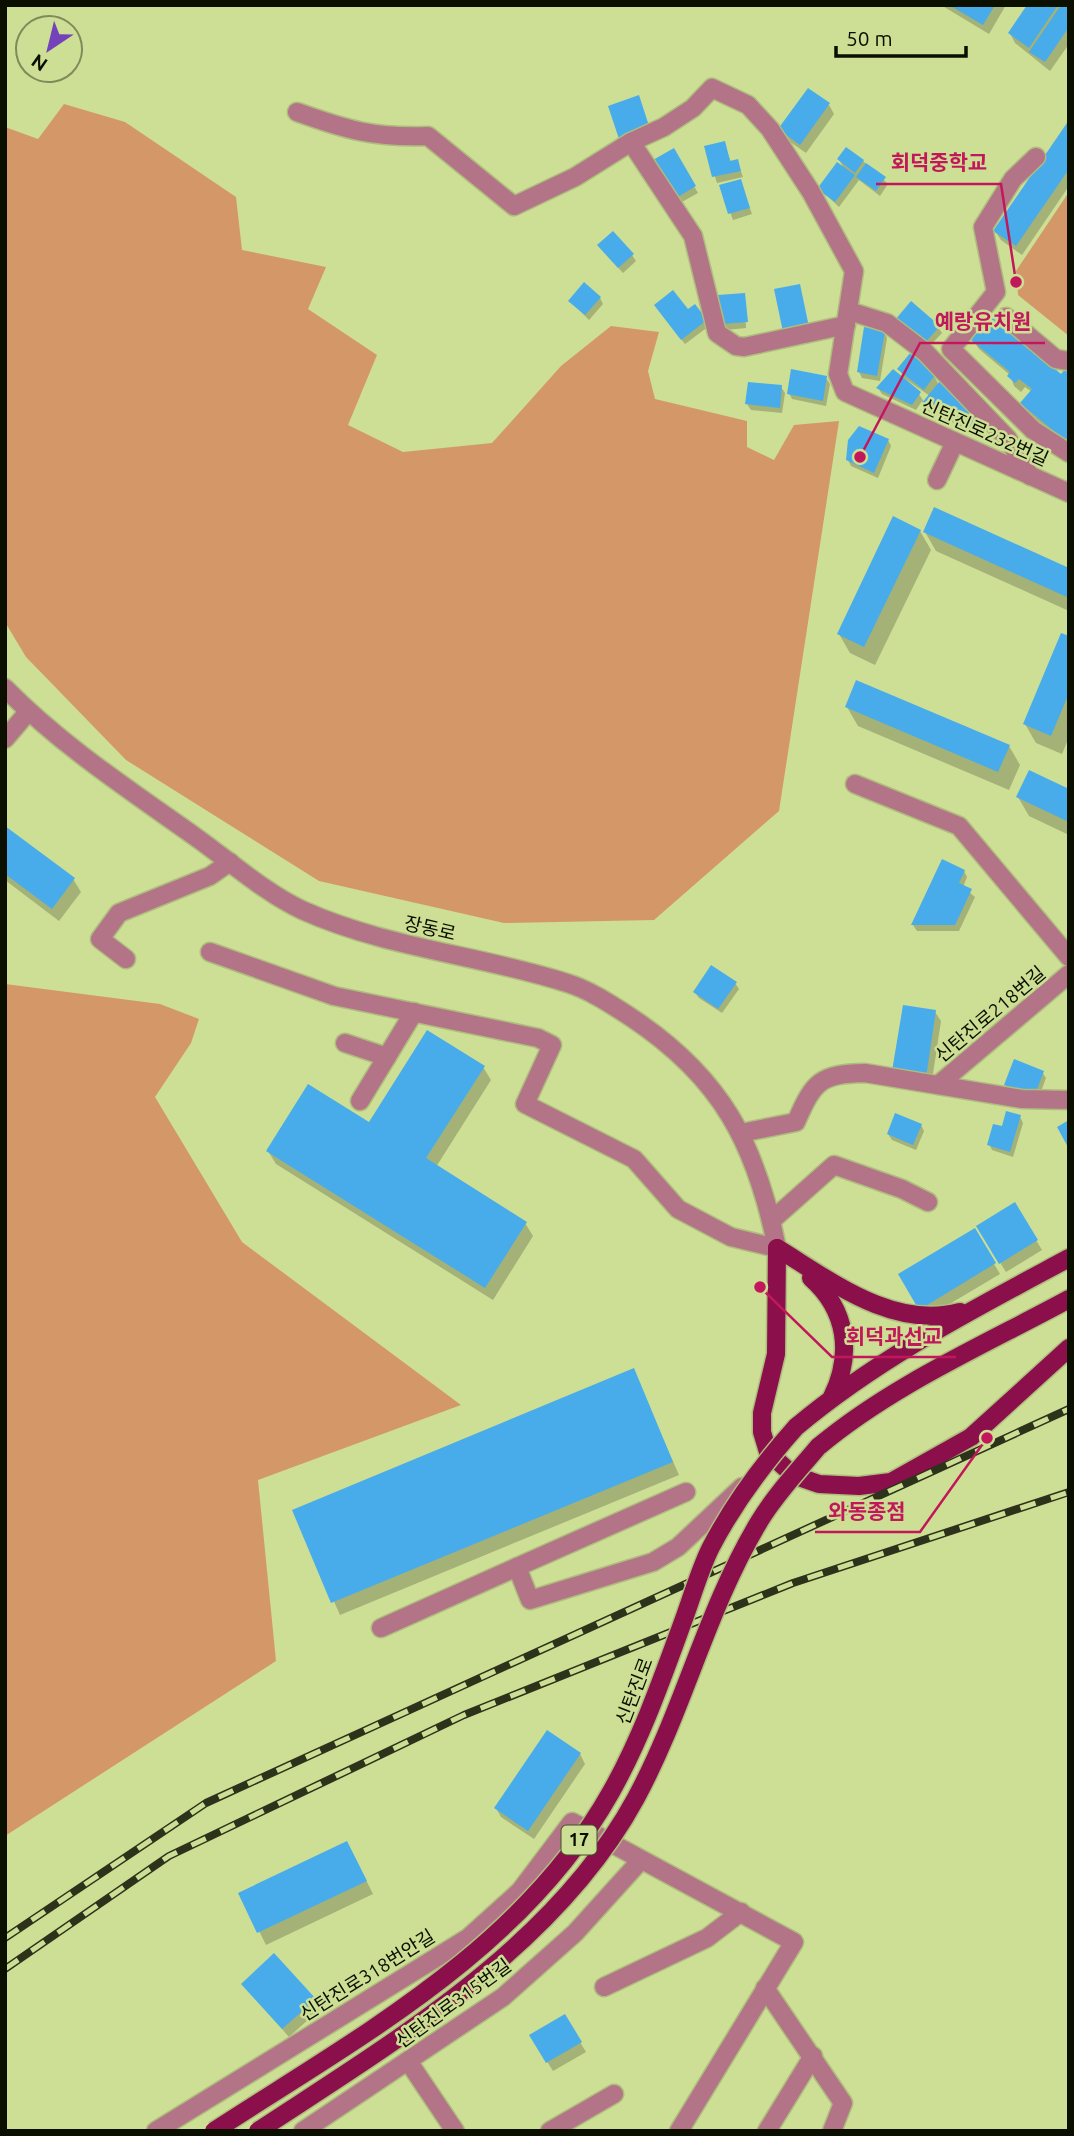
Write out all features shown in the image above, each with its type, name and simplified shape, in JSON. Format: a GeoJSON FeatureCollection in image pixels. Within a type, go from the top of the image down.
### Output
{"type":"FeatureCollection","features":[{"type":"Feature","properties":{"kind":"main road"},"geometry":{"type":"LineString","coordinates":[[777,1248],[884,1308],[922,1316],[944,1316],[976,1307]]}},
{"type":"Feature","properties":{"kind":"main road"},"geometry":{"type":"LineString","coordinates":[[777,1248],[828,1294],[839,1313],[845,1362],[832,1397]]}},
{"type":"Feature","properties":{"kind":"main road"},"geometry":{"type":"LineString","coordinates":[[777,1248],[776,1354],[762,1413],[762,1432],[768,1452],[793,1475],[818,1484],[859,1486],[891,1482],[971,1437],[1069,1348]]}},
{"type":"Feature","properties":{"kind":"main road","name":"신탄진로"},"geometry":{"type":"LineString","coordinates":[[214,2131],[393,2015],[481,1951],[552,1879],[611,1793],[639,1738],[710,1549],[763,1465],[796,1427],[832,1397],[902,1350],[1069,1258]]}},
{"type":"Feature","properties":{"kind":"main road","name":"17"},"geometry":{"type":"LineString","coordinates":[[258,2131],[404,2035],[523,1940],[572,1889],[635,1800],[658,1754],[725,1589],[759,1522],[818,1447],[855,1416],[887,1397],[1069,1299]]}},
{"type":"Feature","properties":{"kind":"street","name":"신탄진로232번길"},"geometry":{"type":"LineString","coordinates":[[631,142],[693,108],[712,88],[748,105],[770,129],[811,192],[854,271],[838,374],[845,392],[1069,493]]}},
{"type":"Feature","properties":{"kind":"street"},"geometry":{"type":"LineString","coordinates":[[297,112],[354,132],[388,137],[428,136],[514,206],[575,177],[631,142],[693,236],[716,333],[736,346],[744,346],[848,318],[887,323],[925,352],[1008,439],[1030,476]]}},
{"type":"Feature","properties":{"kind":"street"},"geometry":{"type":"LineString","coordinates":[[1036,157],[1013,179],[983,227],[996,292],[951,349],[1033,430],[1069,453]]}},
{"type":"Feature","properties":{"kind":"street"},"geometry":{"type":"LineString","coordinates":[[1006,317],[1056,359],[1069,360]]}},
{"type":"Feature","properties":{"kind":"street"},"geometry":{"type":"LineString","coordinates":[[937,480],[955,442]]}},
{"type":"Feature","properties":{"kind":"street","name":"장동로"},"geometry":{"type":"LineString","coordinates":[[5,688],[28,712],[230,862],[300,909],[368,935],[569,984],[607,1002],[650,1030],[693,1066],[728,1109],[741,1133],[772,1220],[777,1248]]}},
{"type":"Feature","properties":{"kind":"street"},"geometry":{"type":"LineString","coordinates":[[5,739],[28,712]]}},
{"type":"Feature","properties":{"kind":"street"},"geometry":{"type":"LineString","coordinates":[[855,784],[959,826],[1069,957]]}},
{"type":"Feature","properties":{"kind":"street"},"geometry":{"type":"LineString","coordinates":[[126,959],[100,939],[119,913],[210,876],[230,862]]}},
{"type":"Feature","properties":{"kind":"street"},"geometry":{"type":"LineString","coordinates":[[209,952],[334,996],[538,1038],[552,1045],[526,1104],[634,1159],[678,1209],[731,1237],[777,1248]]}},
{"type":"Feature","properties":{"kind":"street","name":"신탄진로218번길"},"geometry":{"type":"LineString","coordinates":[[938,1085],[1069,974]]}},
{"type":"Feature","properties":{"kind":"street"},"geometry":{"type":"LineString","coordinates":[[360,1101],[414,1012]]}},
{"type":"Feature","properties":{"kind":"street"},"geometry":{"type":"LineString","coordinates":[[345,1043],[387,1057]]}},
{"type":"Feature","properties":{"kind":"street"},"geometry":{"type":"LineString","coordinates":[[741,1133],[796,1122],[809,1093],[820,1080],[843,1073],[865,1073],[1023,1099],[1069,1100]]}},
{"type":"Feature","properties":{"kind":"street"},"geometry":{"type":"LineString","coordinates":[[772,1220],[834,1166],[902,1189],[928,1202]]}},
{"type":"Feature","properties":{"kind":"street"},"geometry":{"type":"LineString","coordinates":[[517,1567],[530,1600],[653,1562],[678,1547],[733,1498],[768,1452]]}},
{"type":"Feature","properties":{"kind":"street"},"geometry":{"type":"LineString","coordinates":[[381,1628],[686,1492]]}},
{"type":"Feature","properties":{"kind":"street","name":"신탄진로318번안길"},"geometry":{"type":"LineString","coordinates":[[156,2131],[468,1937],[520,1891],[572,1822],[641,1860]]}},
{"type":"Feature","properties":{"kind":"street"},"geometry":{"type":"LineString","coordinates":[[641,1860],[794,1942],[679,2131]]}},
{"type":"Feature","properties":{"kind":"street","name":"신탄진로315번길"},"geometry":{"type":"LineString","coordinates":[[303,2131],[503,1997],[576,1933],[641,1860]]}},
{"type":"Feature","properties":{"kind":"street"},"geometry":{"type":"LineString","coordinates":[[604,1987],[707,1938],[741,1912]]}},
{"type":"Feature","properties":{"kind":"street"},"geometry":{"type":"LineString","coordinates":[[765,1988],[843,2103],[832,2131]]}},
{"type":"Feature","properties":{"kind":"street"},"geometry":{"type":"LineString","coordinates":[[767,2131],[813,2056]]}},
{"type":"Feature","properties":{"kind":"street"},"geometry":{"type":"LineString","coordinates":[[408,2061],[454,2131]]}},
{"type":"Feature","properties":{"kind":"street"},"geometry":{"type":"LineString","coordinates":[[550,2131],[614,2094]]}},
{"type":"Feature","properties":{"kind":"shaded area"},"geometry":{"type":"Polygon","coordinates":[[[64,104],[125,122],[236,197],[242,250],[326,267],[308,309],[377,355],[348,425],[403,452],[492,443],[561,366],[611,326],[659,332],[648,371],[655,399],[747,421],[747,447],[774,460],[794,425],[839,421],[779,811],[654,920],[504,923],[319,881],[126,760],[26,657],[5,622],[5,127],[38,139],[64,104]]]}},
{"type":"Feature","properties":{"kind":"shaded area"},"geometry":{"type":"Polygon","coordinates":[[[1069,192],[1069,336],[1018,295],[1016,271],[1069,192]]]}},
{"type":"Feature","properties":{"kind":"shaded area"},"geometry":{"type":"Polygon","coordinates":[[[5,984],[160,1004],[199,1019],[191,1043],[155,1097],[242,1242],[461,1405],[258,1480],[276,1661],[5,1836],[5,984]]]}},
{"type":"Feature","properties":{"kind":"building"},"geometry":{"type":"Polygon","coordinates":[[[949,5],[995,5],[983,25],[949,5]]]}},
{"type":"Feature","properties":{"kind":"building"},"geometry":{"type":"Polygon","coordinates":[[[1027,5],[1058,5],[1029,48],[1008,33],[1027,5]]]}},
{"type":"Feature","properties":{"kind":"building"},"geometry":{"type":"Polygon","coordinates":[[[1061,5],[1069,5],[1069,27],[1045,62],[1029,52],[1061,5]]]}},
{"type":"Feature","properties":{"kind":"building"},"geometry":{"type":"Polygon","coordinates":[[[808,88],[830,103],[800,145],[778,129],[808,88]]]}},
{"type":"Feature","properties":{"kind":"building"},"geometry":{"type":"Polygon","coordinates":[[[639,95],[650,129],[619,139],[608,106],[639,95]]]}},
{"type":"Feature","properties":{"kind":"building"},"geometry":{"type":"Polygon","coordinates":[[[1069,120],[1069,169],[1016,246],[993,231],[1069,120]]]}},
{"type":"Feature","properties":{"kind":"building"},"geometry":{"type":"Polygon","coordinates":[[[725,141],[730,161],[738,159],[741,171],[712,177],[704,146],[725,141]]]}},
{"type":"Feature","properties":{"kind":"building"},"geometry":{"type":"Polygon","coordinates":[[[846,147],[864,160],[855,173],[837,159],[846,147]]]}},
{"type":"Feature","properties":{"kind":"building"},"geometry":{"type":"Polygon","coordinates":[[[674,148],[696,186],[676,198],[653,160],[674,148]]]}},
{"type":"Feature","properties":{"kind":"building"},"geometry":{"type":"Polygon","coordinates":[[[837,162],[855,175],[835,202],[817,189],[837,162]]]}},
{"type":"Feature","properties":{"kind":"building"},"geometry":{"type":"Polygon","coordinates":[[[866,163],[886,177],[876,191],[856,177],[866,163]]]}},
{"type":"Feature","properties":{"kind":"building"},"geometry":{"type":"Polygon","coordinates":[[[741,179],[750,208],[728,214],[719,185],[741,179]]]}},
{"type":"Feature","properties":{"kind":"building"},"geometry":{"type":"Polygon","coordinates":[[[613,231],[634,254],[618,268],[597,245],[613,231]]]}},
{"type":"Feature","properties":{"kind":"building"},"geometry":{"type":"Polygon","coordinates":[[[584,282],[601,297],[585,315],[568,301],[584,282]]]}},
{"type":"Feature","properties":{"kind":"building"},"geometry":{"type":"Polygon","coordinates":[[[800,284],[809,327],[783,332],[774,289],[800,284]]]}},
{"type":"Feature","properties":{"kind":"building"},"geometry":{"type":"Polygon","coordinates":[[[673,290],[688,309],[695,304],[707,320],[681,340],[654,305],[673,290]]]}},
{"type":"Feature","properties":{"kind":"building"},"geometry":{"type":"Polygon","coordinates":[[[745,293],[748,322],[721,324],[718,295],[745,293]]]}},
{"type":"Feature","properties":{"kind":"building"},"geometry":{"type":"Polygon","coordinates":[[[911,301],[940,326],[923,345],[895,320],[911,301]]]}},
{"type":"Feature","properties":{"kind":"building"},"geometry":{"type":"Polygon","coordinates":[[[991,316],[1061,374],[1067,367],[1069,369],[1067,442],[1020,403],[1032,389],[1019,379],[1015,383],[1007,376],[1010,372],[971,340],[991,316]]]}},
{"type":"Feature","properties":{"kind":"building"},"geometry":{"type":"Polygon","coordinates":[[[864,327],[885,331],[877,376],[857,372],[864,327]]]}},
{"type":"Feature","properties":{"kind":"building"},"geometry":{"type":"Polygon","coordinates":[[[911,352],[935,375],[924,390],[897,369],[911,352]]]}},
{"type":"Feature","properties":{"kind":"building"},"geometry":{"type":"Polygon","coordinates":[[[791,369],[827,376],[823,401],[787,394],[791,369]]]}},
{"type":"Feature","properties":{"kind":"building"},"geometry":{"type":"Polygon","coordinates":[[[893,369],[921,392],[912,405],[876,388],[893,369]]]}},
{"type":"Feature","properties":{"kind":"building"},"geometry":{"type":"Polygon","coordinates":[[[940,381],[976,416],[970,427],[921,404],[940,381]]]}},
{"type":"Feature","properties":{"kind":"building"},"geometry":{"type":"Polygon","coordinates":[[[748,382],[782,385],[780,408],[745,404],[748,382]]]}},
{"type":"Feature","properties":{"kind":"building"},"geometry":{"type":"Polygon","coordinates":[[[859,426],[889,439],[874,473],[846,460],[848,440],[859,426]]]}},
{"type":"Feature","properties":{"kind":"building"},"geometry":{"type":"Polygon","coordinates":[[[934,507],[1069,568],[1067,597],[923,532],[934,507]]]}},
{"type":"Feature","properties":{"kind":"building"},"geometry":{"type":"Polygon","coordinates":[[[893,516],[921,530],[864,647],[837,634],[893,516]]]}},
{"type":"Feature","properties":{"kind":"building"},"geometry":{"type":"Polygon","coordinates":[[[1061,633],[1069,636],[1069,693],[1051,736],[1023,724],[1061,633]]]}},
{"type":"Feature","properties":{"kind":"building"},"geometry":{"type":"Polygon","coordinates":[[[856,680],[1010,745],[998,772],[845,707],[856,680]]]}},
{"type":"Feature","properties":{"kind":"building"},"geometry":{"type":"Polygon","coordinates":[[[1029,770],[1069,789],[1069,822],[1016,797],[1029,770]]]}},
{"type":"Feature","properties":{"kind":"building"},"geometry":{"type":"Polygon","coordinates":[[[5,826],[75,878],[52,909],[5,874],[5,826]]]}},
{"type":"Feature","properties":{"kind":"building"},"geometry":{"type":"Polygon","coordinates":[[[942,859],[965,870],[959,883],[972,889],[955,925],[911,925],[942,859]]]}},
{"type":"Feature","properties":{"kind":"building"},"geometry":{"type":"Polygon","coordinates":[[[711,965],[737,982],[718,1009],[693,992],[711,965]]]}},
{"type":"Feature","properties":{"kind":"building"},"geometry":{"type":"Polygon","coordinates":[[[903,1005],[936,1010],[926,1078],[892,1071],[903,1005]]]}},
{"type":"Feature","properties":{"kind":"building"},"geometry":{"type":"Polygon","coordinates":[[[427,1030],[485,1066],[426,1158],[527,1222],[485,1288],[266,1151],[308,1084],[369,1122],[427,1030]]]}},
{"type":"Feature","properties":{"kind":"building"},"geometry":{"type":"Polygon","coordinates":[[[1014,1059],[1044,1071],[1034,1097],[1004,1085],[1014,1059]]]}},
{"type":"Feature","properties":{"kind":"building"},"geometry":{"type":"Polygon","coordinates":[[[1006,1111],[1021,1115],[1010,1152],[987,1145],[993,1124],[1002,1126],[1006,1111]]]}},
{"type":"Feature","properties":{"kind":"building"},"geometry":{"type":"Polygon","coordinates":[[[895,1113],[922,1124],[913,1145],[887,1134],[895,1113]]]}},
{"type":"Feature","properties":{"kind":"building"},"geometry":{"type":"Polygon","coordinates":[[[1069,1120],[1069,1149],[1057,1127],[1069,1120]]]}},
{"type":"Feature","properties":{"kind":"building"},"geometry":{"type":"Polygon","coordinates":[[[1015,1202],[1038,1240],[999,1264],[976,1226],[1015,1202]]]}},
{"type":"Feature","properties":{"kind":"building"},"geometry":{"type":"Polygon","coordinates":[[[975,1228],[996,1263],[919,1310],[898,1274],[975,1228]]]}},
{"type":"Feature","properties":{"kind":"building"},"geometry":{"type":"Polygon","coordinates":[[[634,1368],[673,1462],[331,1603],[292,1510],[634,1368]]]}},
{"type":"Feature","properties":{"kind":"building"},"geometry":{"type":"Polygon","coordinates":[[[547,1730],[581,1753],[528,1831],[494,1808],[547,1730]]]}},
{"type":"Feature","properties":{"kind":"building"},"geometry":{"type":"Polygon","coordinates":[[[347,1841],[367,1881],[257,1933],[238,1893],[347,1841]]]}},
{"type":"Feature","properties":{"kind":"building"},"geometry":{"type":"Polygon","coordinates":[[[274,1953],[316,1999],[282,2029],[241,1984],[274,1953]]]}},
{"type":"Feature","properties":{"kind":"building"},"geometry":{"type":"Polygon","coordinates":[[[565,2014],[582,2042],[546,2063],[529,2035],[565,2014]]]}},
{"type":"Feature","properties":{"kind":"railway"},"geometry":{"type":"LineString","coordinates":[[5,1938],[206,1803],[1069,1409]]}},
{"type":"Feature","properties":{"kind":"railway"},"geometry":{"type":"LineString","coordinates":[[5,1969],[169,1856],[464,1715],[793,1583],[1069,1492]]}},
{"type":"Feature","properties":{"kind":"place","name":"회덕중학교"},"geometry":{"type":"Point","coordinates":[1016,282]}},
{"type":"Feature","properties":{"kind":"place","name":"예랑유치원"},"geometry":{"type":"Point","coordinates":[860,457]}},
{"type":"Feature","properties":{"kind":"place","name":"회덕과선교"},"geometry":{"type":"Point","coordinates":[760,1287]}},
{"type":"Feature","properties":{"kind":"place","name":"와동종점"},"geometry":{"type":"Point","coordinates":[987,1438]}}]}
